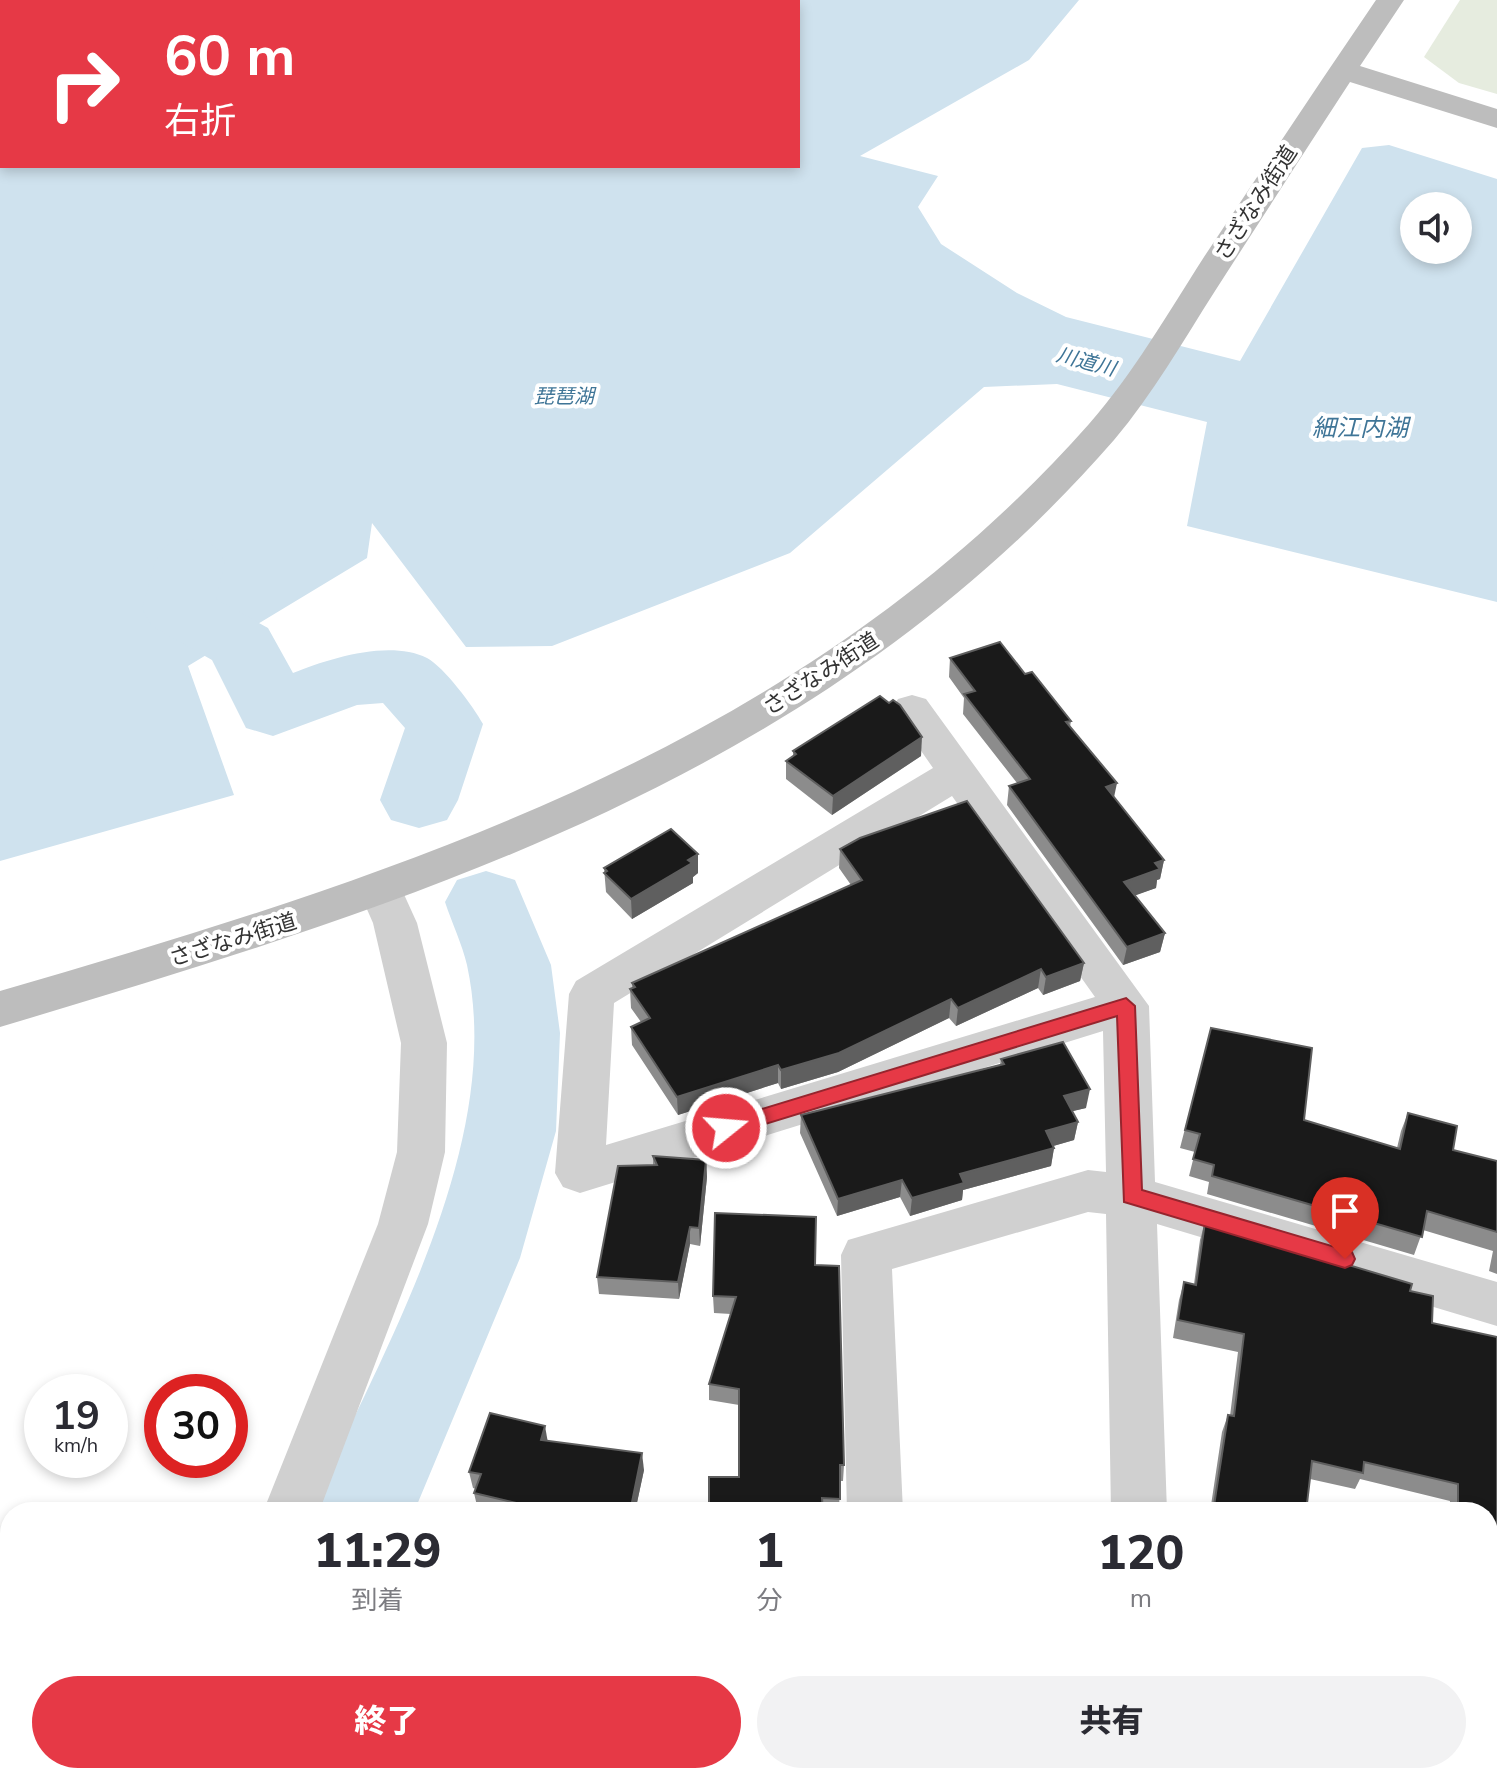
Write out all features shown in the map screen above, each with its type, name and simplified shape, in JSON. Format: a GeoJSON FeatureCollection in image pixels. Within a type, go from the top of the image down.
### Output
{"type":"FeatureCollection","features":[{"type":"Feature","properties":{"kind":"main road","name":"さざなみ街道"},"geometry":{"type":"LineString","coordinates":[[0,1009],[227,944],[381,891],[597,799],[704,747],[874,641],[1009,529],[1124,404],[1390,0]]}},
{"type":"Feature","properties":{"kind":"main road"},"geometry":{"type":"LineString","coordinates":[[1343,70],[1497,119]]}},
{"type":"Feature","properties":{"kind":"street"},"geometry":{"type":"LineString","coordinates":[[912,709],[1126,1006],[1139,1502]]}},
{"type":"Feature","properties":{"kind":"street"},"geometry":{"type":"LineString","coordinates":[[957,773],[592,994],[580,1173],[1126,1006]]}},
{"type":"Feature","properties":{"kind":"street"},"geometry":{"type":"LineString","coordinates":[[295,1502],[403,1224],[421,1152],[424,1043],[395,923],[381,891]]}},
{"type":"Feature","properties":{"kind":"street"},"geometry":{"type":"LineString","coordinates":[[875,1502],[866,1255],[1088,1191],[1132,1196],[1497,1304]]}},
{"type":"Feature","properties":{"kind":"shaded area"},"geometry":{"type":"Polygon","coordinates":[[[1460,0],[1497,0],[1497,94],[1459,83],[1424,57],[1460,0]]]}},
{"type":"Feature","properties":{"kind":"water","name":"琵琶湖"},"geometry":{"type":"Polygon","coordinates":[[[800,0],[1079,0],[1029,60],[860,156],[938,176],[918,207],[941,244],[1017,293],[1066,317],[1240,361],[1362,148],[1389,145],[1497,179],[1497,602],[1187,526],[1207,422],[1057,384],[984,387],[790,553],[552,646],[466,647],[372,523],[367,558],[188,666],[234,795],[0,861],[0,168],[800,168],[800,0]]]}},
{"type":"Feature","properties":{"kind":"building"},"geometry":{"type":"Polygon","coordinates":[[[1000,642],[1025,674],[1032,672],[1071,721],[1066,722],[1117,783],[1106,787],[1164,860],[1155,863],[1160,869],[1124,882],[1165,933],[1127,947],[1009,786],[1030,779],[964,694],[975,691],[950,658],[1000,642]]]}},
{"type":"Feature","properties":{"kind":"building"},"geometry":{"type":"Polygon","coordinates":[[[880,696],[889,703],[893,700],[900,705],[922,737],[833,796],[786,761],[796,754],[793,751],[880,696]]]}},
{"type":"Feature","properties":{"kind":"building"},"geometry":{"type":"Polygon","coordinates":[[[967,801],[1084,963],[1046,977],[1041,969],[958,1008],[951,999],[839,1053],[781,1070],[778,1065],[677,1097],[631,1027],[650,1018],[630,989],[635,987],[632,983],[862,880],[840,849],[860,838],[967,801]]]}},
{"type":"Feature","properties":{"kind":"building"},"geometry":{"type":"Polygon","coordinates":[[[671,829],[698,854],[688,860],[692,863],[631,899],[604,873],[607,871],[604,868],[671,829]]]}},
{"type":"Feature","properties":{"kind":"building"},"geometry":{"type":"Polygon","coordinates":[[[1211,1028],[1312,1048],[1304,1120],[1400,1149],[1408,1113],[1457,1126],[1453,1150],[1497,1161],[1497,1232],[1427,1211],[1422,1237],[1212,1176],[1214,1165],[1193,1159],[1200,1134],[1185,1130],[1211,1028]]]}},
{"type":"Feature","properties":{"kind":"building"},"geometry":{"type":"Polygon","coordinates":[[[1063,1042],[1090,1089],[1064,1096],[1078,1122],[1046,1131],[1054,1148],[960,1174],[964,1183],[912,1198],[902,1180],[838,1199],[801,1115],[1004,1064],[1001,1059],[1063,1042]]]}},
{"type":"Feature","properties":{"kind":"building"},"geometry":{"type":"Polygon","coordinates":[[[653,1156],[706,1160],[699,1228],[690,1227],[678,1282],[597,1277],[618,1166],[657,1165],[653,1156]]]}},
{"type":"Feature","properties":{"kind":"building"},"geometry":{"type":"Polygon","coordinates":[[[715,1213],[816,1217],[815,1265],[839,1266],[844,1465],[840,1465],[840,1499],[822,1498],[822,1502],[709,1502],[709,1477],[739,1477],[739,1389],[709,1384],[736,1297],[713,1296],[715,1213]]]}},
{"type":"Feature","properties":{"kind":"building"},"geometry":{"type":"Polygon","coordinates":[[[1205,1222],[1412,1284],[1410,1291],[1433,1296],[1432,1323],[1497,1337],[1497,1502],[1458,1502],[1458,1484],[1364,1462],[1363,1473],[1312,1461],[1307,1502],[1215,1502],[1228,1415],[1234,1416],[1244,1334],[1178,1320],[1184,1282],[1196,1285],[1205,1222]]]}},
{"type":"Feature","properties":{"kind":"building"},"geometry":{"type":"Polygon","coordinates":[[[490,1413],[545,1426],[541,1440],[642,1453],[632,1502],[512,1502],[474,1493],[481,1474],[469,1472],[490,1413]]]}},
{"type":"Feature","properties":{"kind":"waterway"},"geometry":{"type":"LineString","coordinates":[[190,562],[178,609],[242,645],[273,710],[347,680],[402,676],[445,724],[419,800]]}},
{"type":"Feature","properties":{"kind":"waterway"},"geometry":{"type":"LineString","coordinates":[[366,1502],[473,1258],[511,1131],[517,1033],[509,965],[486,902]]}},
{"type":"Feature","properties":{"kind":"route"},"geometry":{"type":"LineString","coordinates":[[726,1128],[1126,1006],[1132,1196],[1345,1259]]}},
{"type":"Feature","properties":{"kind":"water label","name":"川道川"},"geometry":{"type":"Point","coordinates":[1086,362]}},
{"type":"Feature","properties":{"kind":"water label","name":"細江内湖"},"geometry":{"type":"Point","coordinates":[1360,428]}}]}
